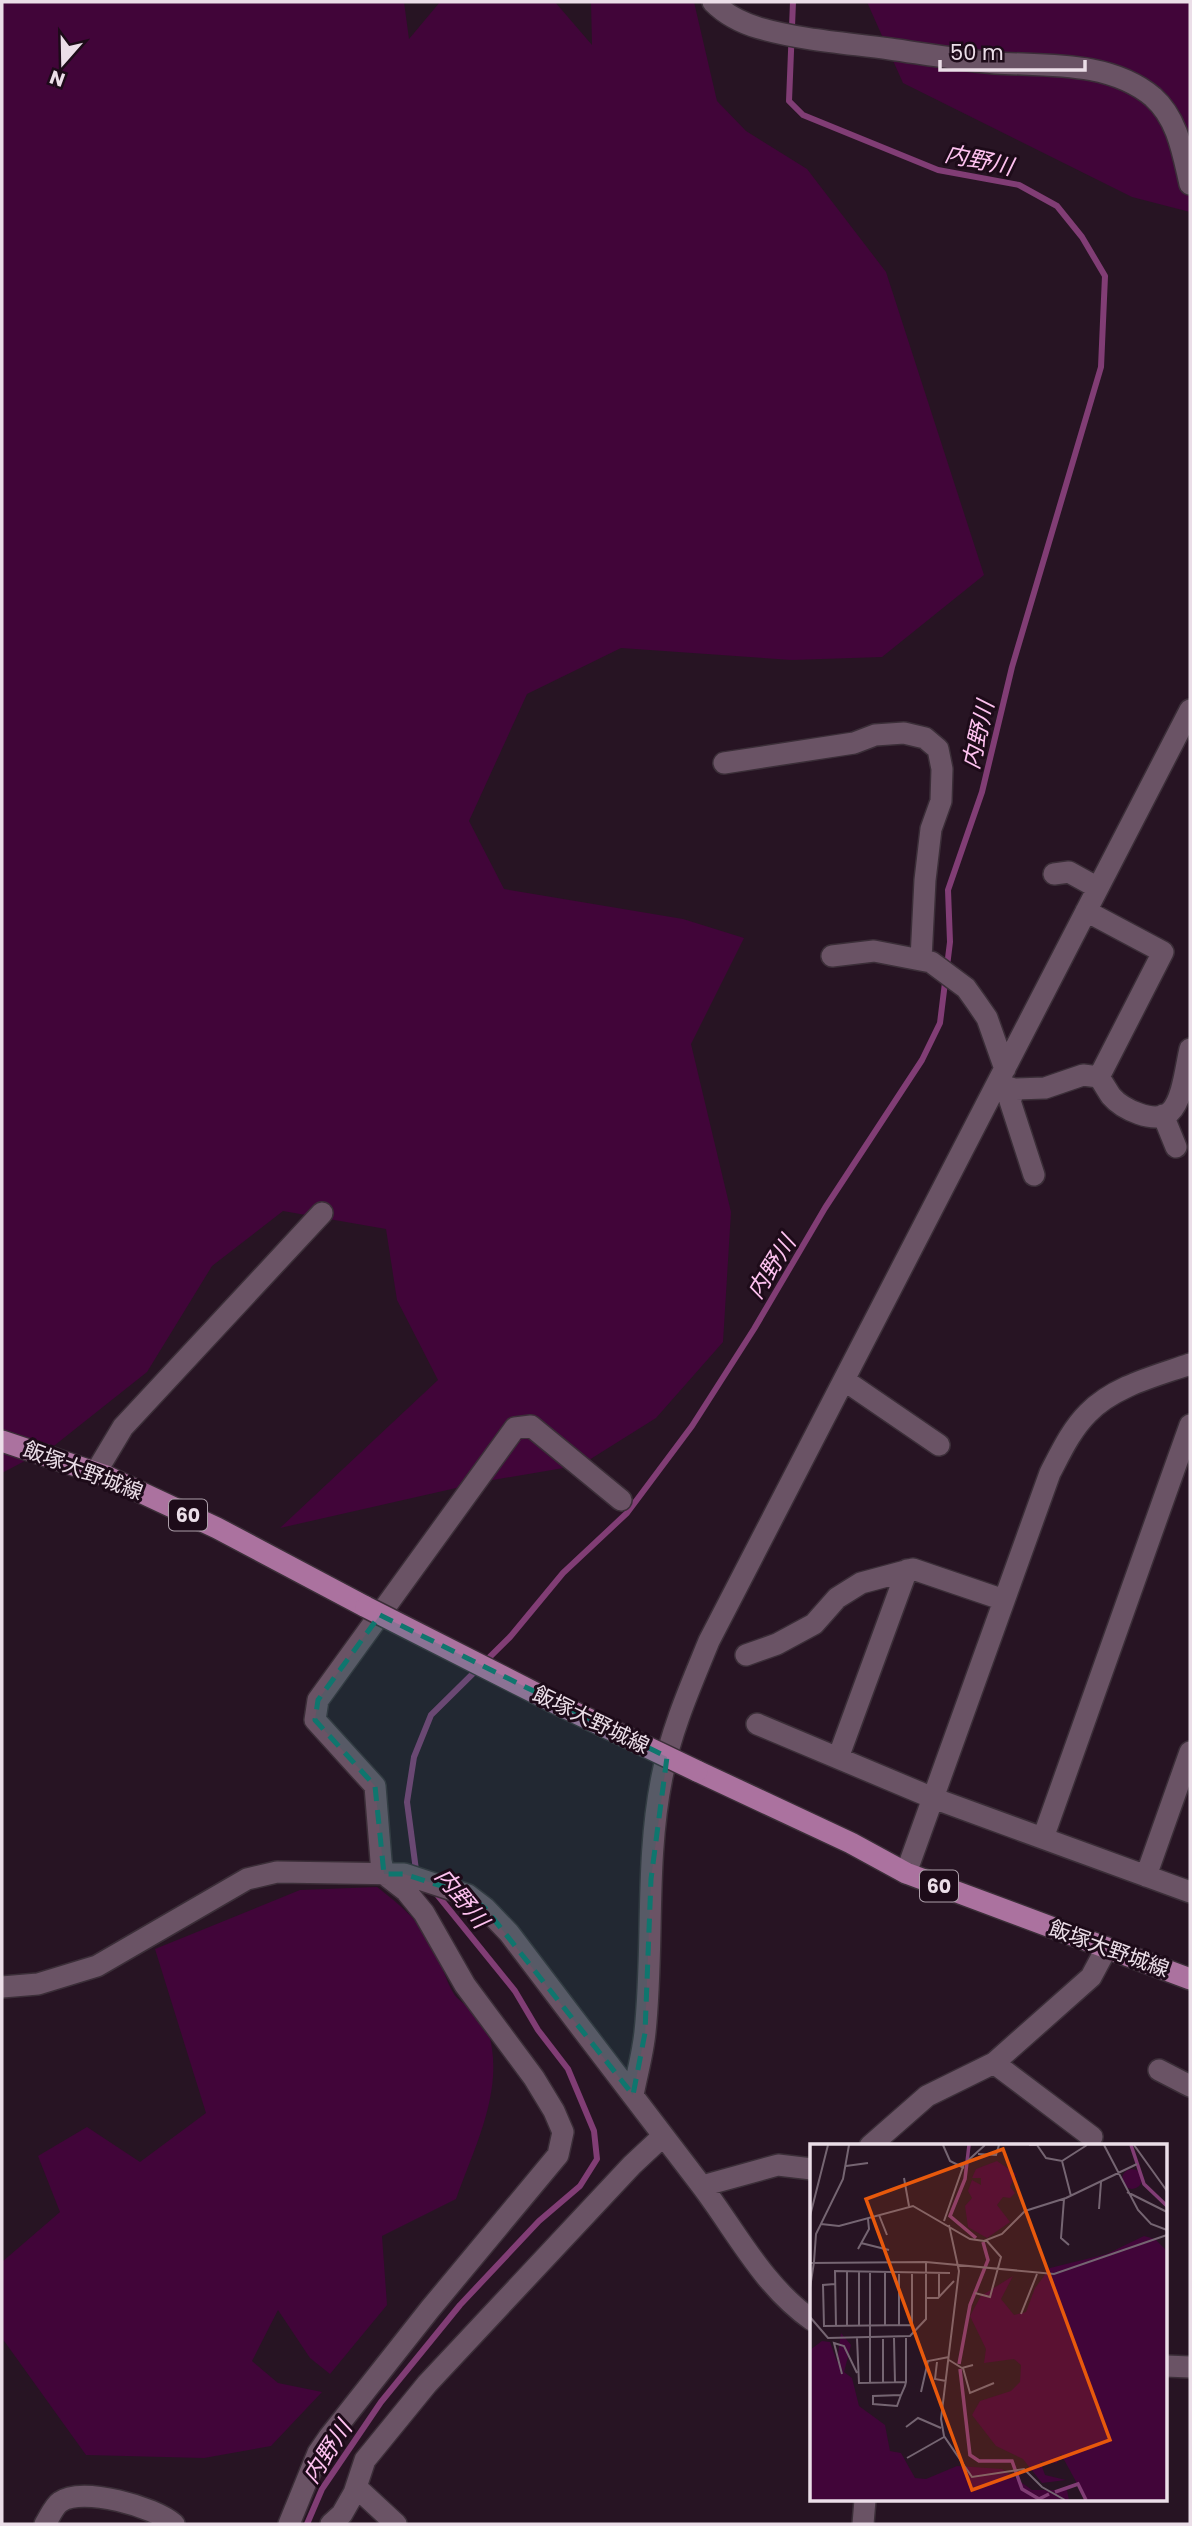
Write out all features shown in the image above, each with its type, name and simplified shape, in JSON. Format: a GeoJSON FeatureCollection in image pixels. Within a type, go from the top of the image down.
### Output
{"type":"FeatureCollection","features":[{"type":"Feature","properties":{"kind":"main road","name":"飯塚大野城線"},"geometry":{"type":"LineString","coordinates":[[2,1441],[96,1472],[217,1528],[555,1703],[851,1843],[906,1873],[1190,1979]]}},
{"type":"Feature","properties":{"kind":"street"},"geometry":{"type":"LineString","coordinates":[[713,2],[731,16],[758,27],[801,36],[989,62],[1085,68],[1111,73],[1133,83],[1155,99],[1177,131],[1190,184]]}},
{"type":"Feature","properties":{"kind":"street"},"geometry":{"type":"LineString","coordinates":[[632,2095],[645,2033],[651,1879],[662,1775],[677,1723],[709,1641],[844,1380],[1006,1080],[1086,911],[1190,710]]}},
{"type":"Feature","properties":{"kind":"street"},"geometry":{"type":"LineString","coordinates":[[724,763],[854,743],[884,734],[904,733],[925,738],[938,749],[942,769],[941,802],[931,829],[925,880],[926,960]]}},
{"type":"Feature","properties":{"kind":"street"},"geometry":{"type":"LineString","coordinates":[[1054,874],[1069,872],[1098,888]]}},
{"type":"Feature","properties":{"kind":"street"},"geometry":{"type":"LineString","coordinates":[[1086,911],[1163,952],[1099,1077]]}},
{"type":"Feature","properties":{"kind":"street"},"geometry":{"type":"LineString","coordinates":[[832,957],[874,951],[926,960],[966,988],[987,1018],[1034,1175]]}},
{"type":"Feature","properties":{"kind":"street"},"geometry":{"type":"LineString","coordinates":[[1099,1077],[1111,1096],[1124,1107],[1157,1117],[1170,1113],[1175,1103],[1184,1080],[1190,1049]]}},
{"type":"Feature","properties":{"kind":"street"},"geometry":{"type":"LineString","coordinates":[[1006,1080],[1045,1088],[1083,1075],[1099,1077]]}},
{"type":"Feature","properties":{"kind":"street"},"geometry":{"type":"LineString","coordinates":[[1163,1115],[1176,1147]]}},
{"type":"Feature","properties":{"kind":"street"},"geometry":{"type":"LineString","coordinates":[[96,1472],[123,1427],[322,1213]]}},
{"type":"Feature","properties":{"kind":"street"},"geometry":{"type":"LineString","coordinates":[[906,1873],[1050,1473],[1066,1441],[1088,1412],[1119,1390],[1190,1364]]}},
{"type":"Feature","properties":{"kind":"street"},"geometry":{"type":"LineString","coordinates":[[844,1380],[939,1445]]}},
{"type":"Feature","properties":{"kind":"street"},"geometry":{"type":"LineString","coordinates":[[289,2524],[318,2453],[430,2309],[558,2155],[563,2132],[534,2078],[464,1986],[424,1913],[381,1861],[375,1786],[315,1720],[318,1700],[515,1428],[531,1426],[621,1500]]}},
{"type":"Feature","properties":{"kind":"street"},"geometry":{"type":"LineString","coordinates":[[1043,1838],[1189,1430]]}},
{"type":"Feature","properties":{"kind":"street"},"geometry":{"type":"LineString","coordinates":[[746,1655],[777,1644],[814,1624],[837,1598],[861,1583],[907,1570],[913,1569],[1004,1600]]}},
{"type":"Feature","properties":{"kind":"street"},"geometry":{"type":"LineString","coordinates":[[838,1758],[907,1570]]}},
{"type":"Feature","properties":{"kind":"street"},"geometry":{"type":"LineString","coordinates":[[757,1724],[933,1798],[1190,1892]]}},
{"type":"Feature","properties":{"kind":"street"},"geometry":{"type":"LineString","coordinates":[[1146,1876],[1190,1752]]}},
{"type":"Feature","properties":{"kind":"street"},"geometry":{"type":"LineString","coordinates":[[2,1987],[38,1984],[97,1966],[247,1879],[278,1872],[394,1874],[463,1893],[485,1908],[509,1933],[702,2186],[762,2273],[783,2296],[810,2318]]}},
{"type":"Feature","properties":{"kind":"street"},"geometry":{"type":"LineString","coordinates":[[872,2144],[927,2096],[994,2063],[1091,1977],[1106,1949]]}},
{"type":"Feature","properties":{"kind":"street"},"geometry":{"type":"LineString","coordinates":[[994,2063],[1092,2137]]}},
{"type":"Feature","properties":{"kind":"street"},"geometry":{"type":"LineString","coordinates":[[1159,2070],[1190,2086]]}},
{"type":"Feature","properties":{"kind":"street"},"geometry":{"type":"LineString","coordinates":[[331,2524],[342,2514],[356,2487],[365,2460],[427,2384],[632,2165],[662,2137]]}},
{"type":"Feature","properties":{"kind":"street"},"geometry":{"type":"LineString","coordinates":[[702,2186],[778,2165],[810,2169]]}},
{"type":"Feature","properties":{"kind":"street"},"geometry":{"type":"LineString","coordinates":[[1168,2366],[1190,2367]]}},
{"type":"Feature","properties":{"kind":"street"},"geometry":{"type":"LineString","coordinates":[[356,2487],[396,2524]]}},
{"type":"Feature","properties":{"kind":"street"},"geometry":{"type":"LineString","coordinates":[[45,2524],[59,2502],[77,2496],[104,2498],[143,2508],[167,2518],[174,2524]]}},
{"type":"Feature","properties":{"kind":"street"},"geometry":{"type":"LineString","coordinates":[[863,2524],[865,2502]]}},
{"type":"Feature","properties":{"kind":"highlighted area"},"geometry":{"type":"Polygon","coordinates":[[[380,1615],[667,1757],[651,1879],[645,2033],[633,2095],[485,1908],[463,1893],[404,1874],[384,1874],[375,1786],[315,1720],[318,1700],[380,1615]]]}},
{"type":"Feature","properties":{"kind":"shaded area"},"geometry":{"type":"Polygon","coordinates":[[[2,2],[404,2],[409,39],[440,2],[555,2],[592,45],[591,2],[694,2],[717,101],[746,131],[807,169],[886,272],[984,575],[882,657],[792,660],[621,648],[527,694],[469,821],[504,889],[683,919],[744,938],[691,1044],[731,1212],[723,1342],[656,1418],[581,1465],[487,1481],[280,1528],[438,1380],[397,1300],[386,1229],[283,1211],[212,1266],[147,1372],[55,1445],[2,1473],[2,2]]]}},
{"type":"Feature","properties":{"kind":"shaded area"},"geometry":{"type":"Polygon","coordinates":[[[867,2],[1190,2],[1190,212],[1132,197],[903,83],[867,2]]]}},
{"type":"Feature","properties":{"kind":"shaded area"},"geometry":{"type":"Polygon","coordinates":[[[377,1887],[416,1922],[435,1949],[454,1994],[480,2017],[487,2028],[492,2050],[491,2093],[486,2115],[456,2199],[382,2236],[387,2305],[330,2374],[310,2358],[278,2310],[252,2361],[278,2383],[322,2392],[271,2446],[204,2458],[86,2455],[2,2338],[2,2262],[60,2212],[38,2156],[87,2127],[140,2162],[206,2113],[155,1949],[300,1890],[377,1887]]]}},
{"type":"Feature","properties":{"kind":"waterway","name":"内野川"},"geometry":{"type":"LineString","coordinates":[[419,1873],[416,1870],[407,1802],[414,1757],[431,1715],[510,1637],[563,1573],[627,1513],[692,1426],[754,1329],[825,1208],[922,1060],[940,1023],[950,942],[948,890],[982,792],[1012,667],[1101,367],[1105,276],[1082,237],[1057,206],[1019,185],[938,170],[803,115],[789,101],[793,2]]}},
{"type":"Feature","properties":{"kind":"waterway","name":"内野川"},"geometry":{"type":"LineString","coordinates":[[307,2524],[322,2489],[381,2402],[460,2305],[539,2221],[580,2186],[597,2159],[594,2131],[568,2069],[538,2030],[515,1991],[435,1892]]}}]}
